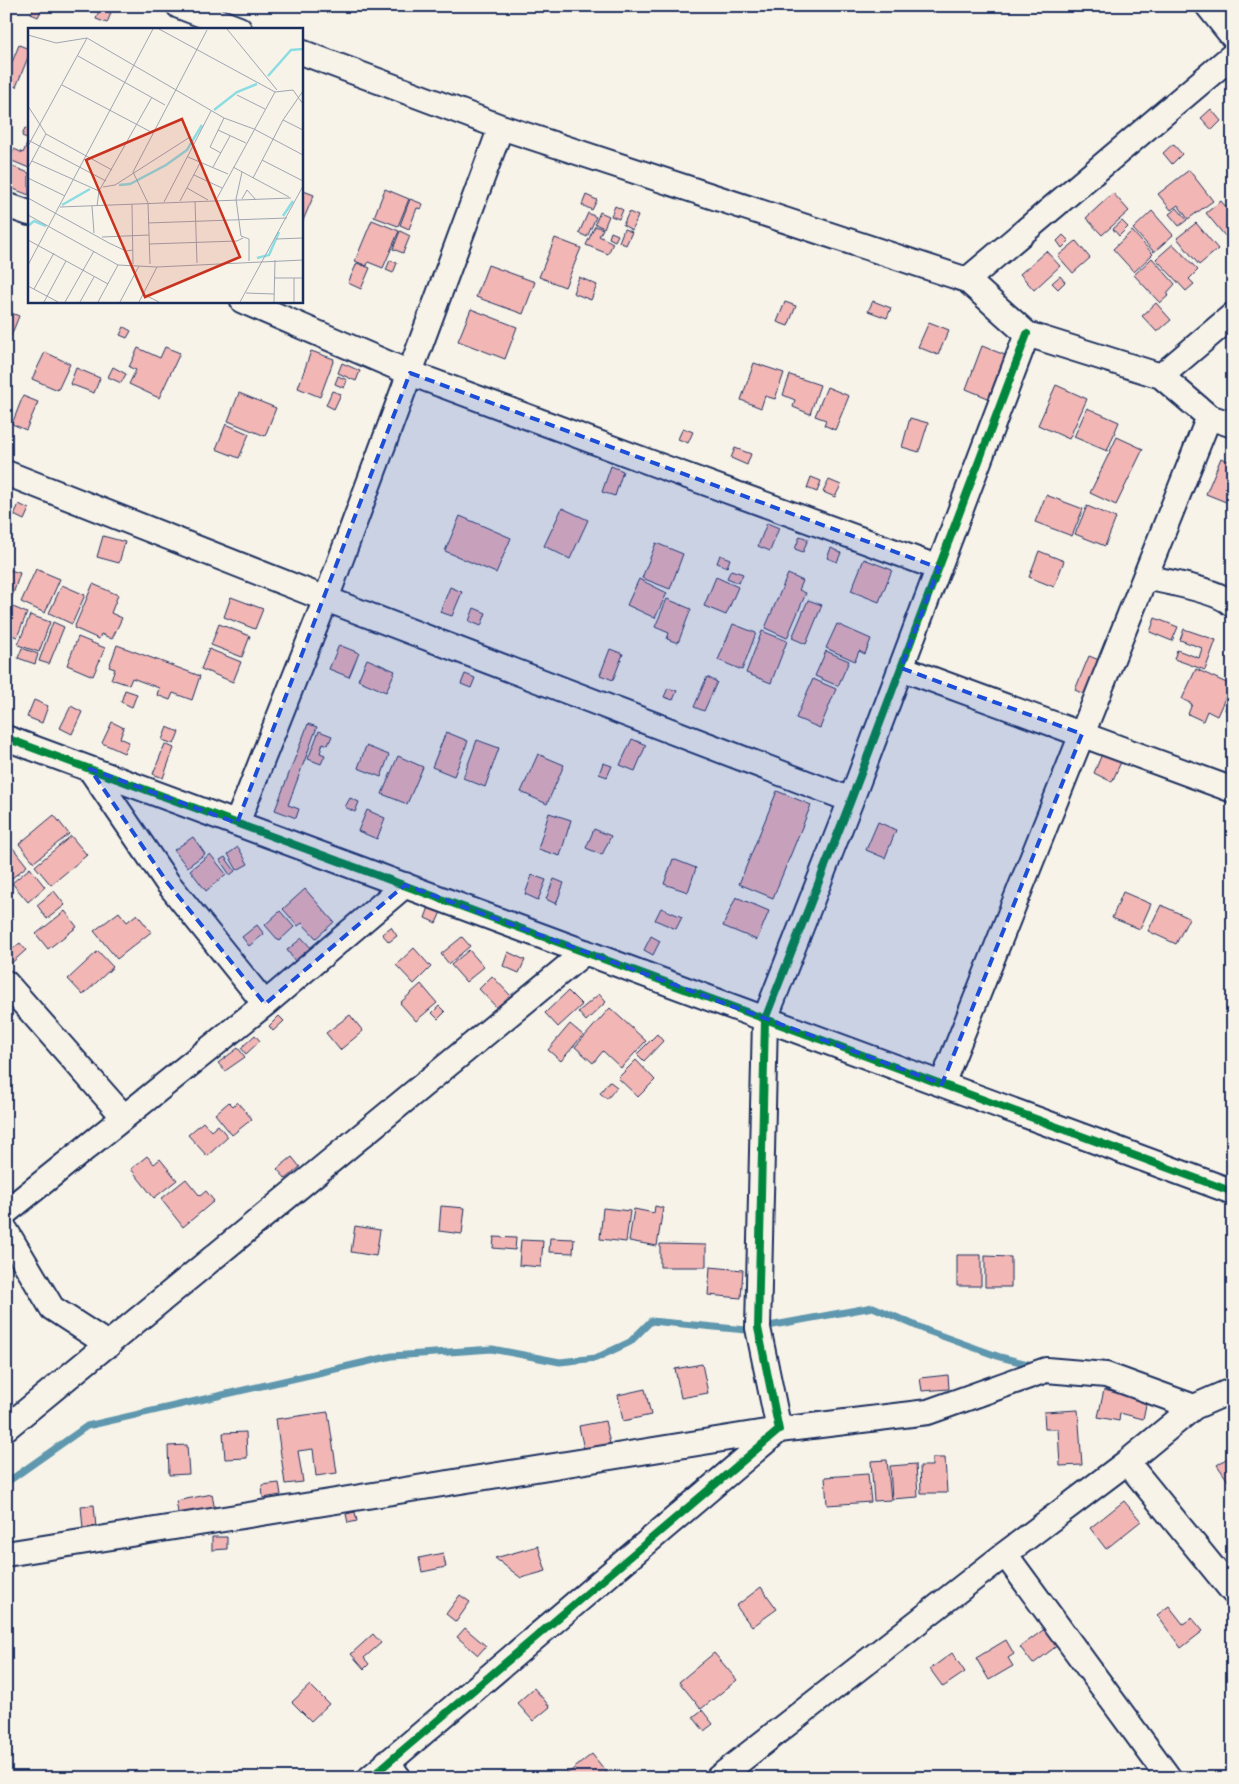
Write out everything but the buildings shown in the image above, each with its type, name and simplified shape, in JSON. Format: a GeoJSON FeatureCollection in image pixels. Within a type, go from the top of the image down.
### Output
{"type":"FeatureCollection","features":[{"type":"Feature","properties":{"kind":"street"},"geometry":{"type":"LineString","coordinates":[[179,6],[236,28]]}},
{"type":"Feature","properties":{"kind":"street"},"geometry":{"type":"LineString","coordinates":[[1208,6],[1233,37]]}},
{"type":"Feature","properties":{"kind":"street"},"geometry":{"type":"LineString","coordinates":[[302,52],[501,127],[968,280],[1027,334],[1160,376],[1209,417],[1233,425]]}},
{"type":"Feature","properties":{"kind":"street"},"geometry":{"type":"LineString","coordinates":[[968,280],[1233,55]]}},
{"type":"Feature","properties":{"kind":"street"},"geometry":{"type":"LineString","coordinates":[[237,823],[326,600],[501,127]]}},
{"type":"Feature","properties":{"kind":"street"},"geometry":{"type":"LineString","coordinates":[[6,205],[28,213]]}},
{"type":"Feature","properties":{"kind":"street"},"geometry":{"type":"LineString","coordinates":[[245,302],[410,373],[939,568]]}},
{"type":"Feature","properties":{"kind":"street"},"geometry":{"type":"LineString","coordinates":[[1160,376],[1233,316]]}},
{"type":"Feature","properties":{"kind":"street"},"geometry":{"type":"LineString","coordinates":[[779,1430],[758,1328],[765,1019],[851,800],[1027,334]]}},
{"type":"Feature","properties":{"kind":"street"},"geometry":{"type":"LineString","coordinates":[[942,1084],[1209,417]]}},
{"type":"Feature","properties":{"kind":"street"},"geometry":{"type":"LineString","coordinates":[[6,473],[326,600],[851,800]]}},
{"type":"Feature","properties":{"kind":"street"},"geometry":{"type":"LineString","coordinates":[[1146,577],[1216,594],[1233,605]]}},
{"type":"Feature","properties":{"kind":"street"},"geometry":{"type":"LineString","coordinates":[[901,668],[1233,790]]}},
{"type":"Feature","properties":{"kind":"street"},"geometry":{"type":"LineString","coordinates":[[6,738],[1233,1192]]}},
{"type":"Feature","properties":{"kind":"street"},"geometry":{"type":"LineString","coordinates":[[90,769],[167,882],[265,1004]]}},
{"type":"Feature","properties":{"kind":"street"},"geometry":{"type":"LineString","coordinates":[[6,1212],[265,1004],[405,885]]}},
{"type":"Feature","properties":{"kind":"street"},"geometry":{"type":"LineString","coordinates":[[6,1428],[585,952]]}},
{"type":"Feature","properties":{"kind":"street"},"geometry":{"type":"LineString","coordinates":[[6,983],[124,1117]]}},
{"type":"Feature","properties":{"kind":"street"},"geometry":{"type":"LineString","coordinates":[[6,1231],[52,1308],[109,1345]]}},
{"type":"Feature","properties":{"kind":"street"},"geometry":{"type":"LineString","coordinates":[[6,1554],[779,1430],[928,1412],[1046,1370],[1106,1375],[1194,1406]]}},
{"type":"Feature","properties":{"kind":"street"},"geometry":{"type":"LineString","coordinates":[[718,1778],[1005,1554],[1127,1462],[1194,1406],[1233,1390]]}},
{"type":"Feature","properties":{"kind":"street"},"geometry":{"type":"LineString","coordinates":[[385,1772],[779,1430]]}},
{"type":"Feature","properties":{"kind":"street"},"geometry":{"type":"LineString","coordinates":[[1127,1462],[1233,1592]]}},
{"type":"Feature","properties":{"kind":"street"},"geometry":{"type":"LineString","coordinates":[[1005,1554],[1169,1778]]}},
{"type":"Feature","properties":{"kind":"highlighted area"},"geometry":{"type":"Polygon","coordinates":[[[410,373],[939,568],[901,668],[1082,734],[942,1084],[405,885],[265,1004],[167,882],[90,769],[237,823],[410,373]]]}},
{"type":"Feature","properties":{"kind":"waterway"},"geometry":{"type":"LineString","coordinates":[[6,1483],[87,1426],[392,1356],[492,1349],[560,1362],[596,1358],[630,1342],[651,1321],[746,1330],[873,1307],[928,1331],[1000,1357],[1036,1366]]}},
{"type":"Feature","properties":{"kind":"waterway"},"geometry":{"type":"LineString","coordinates":[[1218,1405],[1233,1407]]}},
{"type":"Feature","properties":{"kind":"cycle path"},"geometry":{"type":"LineString","coordinates":[[370,1778],[779,1430],[758,1328],[765,1019],[851,800],[1027,334]]}},
{"type":"Feature","properties":{"kind":"cycle path"},"geometry":{"type":"LineString","coordinates":[[6,738],[1233,1192]]}}]}
